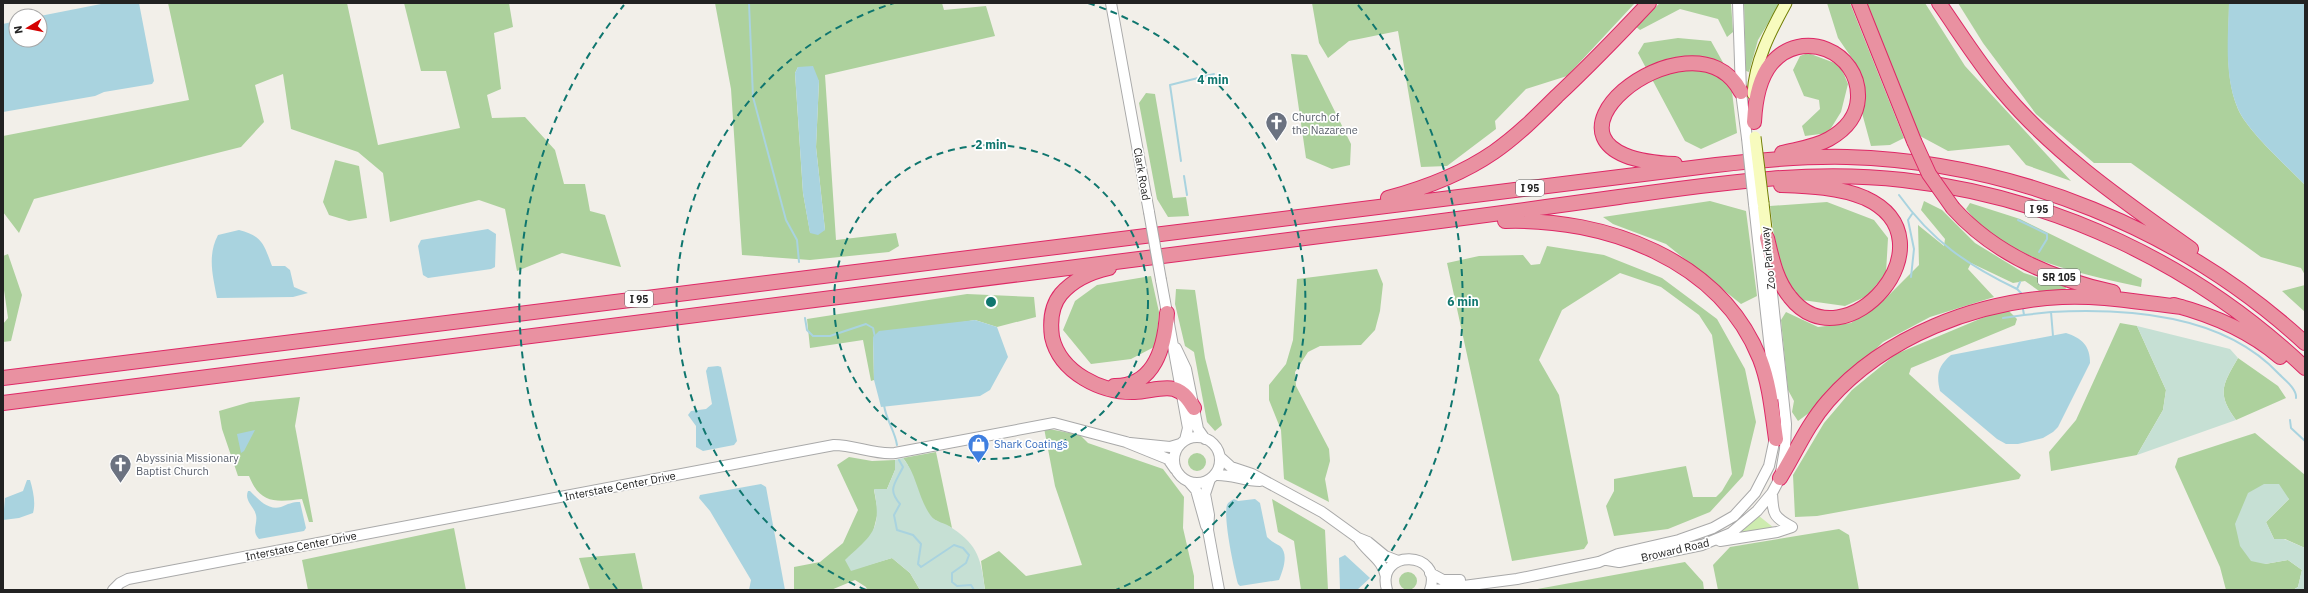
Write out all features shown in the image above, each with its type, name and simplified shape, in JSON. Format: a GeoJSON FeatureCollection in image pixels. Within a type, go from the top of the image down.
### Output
{"type":"FeatureCollection","features":[{"type":"Feature","properties":{"kind":"highway"},"geometry":{"type":"LineString","coordinates":[[1344,211],[1425,187],[1456,173],[1492,153],[1526,127],[1649,3]]}},
{"type":"Feature","properties":{"kind":"highway","name":"SR 105"},"geometry":{"type":"LineString","coordinates":[[1859,3],[1914,141],[1929,174],[1953,208],[1990,242],[2032,266],[2089,287],[2182,308],[2212,318],[2242,332],[2272,350],[2305,376]]}},
{"type":"Feature","properties":{"kind":"highway"},"geometry":{"type":"LineString","coordinates":[[1939,3],[1988,74],[2036,129],[2101,184],[2214,265],[2250,298]]}},
{"type":"Feature","properties":{"kind":"highway"},"geometry":{"type":"LineString","coordinates":[[1748,162],[1818,143],[1840,131],[1847,125],[1858,105],[1858,89],[1853,73],[1842,58],[1827,48],[1807,46],[1789,50],[1773,62],[1764,75],[1757,96],[1754,122]]}},
{"type":"Feature","properties":{"kind":"highway"},"geometry":{"type":"LineString","coordinates":[[1727,52],[1734,67],[1741,92]]}},
{"type":"Feature","properties":{"kind":"highway"},"geometry":{"type":"LineString","coordinates":[[1604,92],[1601,103],[1603,121],[1610,136],[1623,151],[1652,162],[1716,165]]}},
{"type":"Feature","properties":{"kind":"highway","name":"I 95"},"geometry":{"type":"LineString","coordinates":[[3,378],[1716,165],[1823,157],[1884,160],[1955,169],[2013,182],[2071,201],[2127,224],[2190,257],[2250,298],[2305,343]]}},
{"type":"Feature","properties":{"kind":"highway","name":"I 95"},"geometry":{"type":"LineString","coordinates":[[3,403],[1143,257],[1461,219],[1731,182],[1815,176],[1898,179],[1980,193],[2044,211],[2115,239],[2179,272],[2239,312],[2305,368]]}},
{"type":"Feature","properties":{"kind":"highway"},"geometry":{"type":"LineString","coordinates":[[1731,182],[1828,188],[1866,199],[1881,210],[1892,222],[1899,240],[1900,257],[1889,284],[1871,302],[1844,316],[1821,317],[1811,314],[1796,304],[1783,288],[1776,271],[1767,238]]}},
{"type":"Feature","properties":{"kind":"highway"},"geometry":{"type":"LineString","coordinates":[[1461,219],[1553,221],[1596,229],[1640,244],[1691,274],[1713,291],[1732,311],[1754,346],[1766,377],[1776,439]]}},
{"type":"Feature","properties":{"kind":"highway"},"geometry":{"type":"LineString","coordinates":[[1143,257],[1100,270],[1079,279],[1064,290],[1055,303],[1051,320],[1056,348],[1069,366],[1091,382],[1110,391],[1136,392],[1168,388],[1181,393],[1194,408]]}},
{"type":"Feature","properties":{"kind":"highway"},"geometry":{"type":"LineString","coordinates":[[1780,478],[1806,430],[1837,391],[1887,351],[1934,326],[1996,306],[2056,298],[2088,297],[2182,308]]}},
{"type":"Feature","properties":{"kind":"highway"},"geometry":{"type":"LineString","coordinates":[[1091,382],[1119,386],[1131,383],[1150,371],[1158,359],[1163,345],[1167,313]]}},
{"type":"Feature","properties":{"kind":"main road","name":"Zoo Parkway"},"geometry":{"type":"LineString","coordinates":[[1767,238],[1758,203],[1751,137],[1754,122],[1753,88],[1765,43],[1786,3]]}},
{"type":"Feature","properties":{"kind":"street","name":"Clark Road"},"geometry":{"type":"LineString","coordinates":[[1111,3],[1188,428],[1183,442]]}},
{"type":"Feature","properties":{"kind":"street","name":"Zoo Parkway"},"geometry":{"type":"LineString","coordinates":[[1738,3],[1741,92],[1751,137]]}},
{"type":"Feature","properties":{"kind":"street","name":"Zoo Parkway"},"geometry":{"type":"LineString","coordinates":[[1748,502],[1764,479],[1776,439],[1776,402],[1758,203]]}},
{"type":"Feature","properties":{"kind":"street","name":"Zoo Parkway"},"geometry":{"type":"LineString","coordinates":[[1758,511],[1772,493],[1780,478],[1785,449],[1786,424],[1767,238]]}},
{"type":"Feature","properties":{"kind":"street","name":"Clark Road"},"geometry":{"type":"LineString","coordinates":[[1174,344],[1186,369],[1198,429],[1205,439]]}},
{"type":"Feature","properties":{"kind":"street","name":"Interstate Center Drive"},"geometry":{"type":"LineString","coordinates":[[114,589],[128,579],[834,445],[879,453],[895,453],[1054,423],[1126,442],[1168,459],[1175,469]]}},
{"type":"Feature","properties":{"kind":"street"},"geometry":{"type":"LineString","coordinates":[[1219,590],[1208,530],[1202,516],[1196,490],[1189,482],[1179,475],[1175,469],[1174,456],[1183,442],[1198,437],[1205,439],[1215,446],[1220,457],[1231,467],[1252,474],[1260,481],[1322,512],[1358,538],[1368,542],[1385,556],[1398,561]]}},
{"type":"Feature","properties":{"kind":"street","name":"Interstate Center Drive"},"geometry":{"type":"LineString","coordinates":[[1126,442],[1170,447],[1183,442]]}},
{"type":"Feature","properties":{"kind":"street"},"geometry":{"type":"LineString","coordinates":[[1208,530],[1209,515],[1205,494],[1218,469],[1220,457]]}},
{"type":"Feature","properties":{"kind":"street"},"geometry":{"type":"LineString","coordinates":[[1189,482],[1197,484],[1213,477],[1229,475],[1248,481],[1260,481]]}},
{"type":"Feature","properties":{"kind":"street"},"geometry":{"type":"LineString","coordinates":[[1712,542],[1777,532],[1792,527],[1776,517],[1772,508],[1772,493]]}},
{"type":"Feature","properties":{"kind":"street","name":"Broward Road"},"geometry":{"type":"LineString","coordinates":[[1431,590],[1442,587],[1465,587],[1471,584],[1517,579],[1607,560],[1618,554],[1700,534],[1726,521],[1748,502]]}},
{"type":"Feature","properties":{"kind":"street","name":"Broward Road"},"geometry":{"type":"LineString","coordinates":[[1607,560],[1619,562],[1712,542],[1731,533],[1758,511]]}},
{"type":"Feature","properties":{"kind":"street"},"geometry":{"type":"LineString","coordinates":[[1358,538],[1365,549],[1381,562],[1386,585]]}},
{"type":"Feature","properties":{"kind":"street"},"geometry":{"type":"LineString","coordinates":[[1386,585],[1392,565],[1398,561],[1410,558],[1422,562],[1430,573],[1432,579],[1431,590]]}},
{"type":"Feature","properties":{"kind":"street","name":"Broward Road"},"geometry":{"type":"LineString","coordinates":[[1430,573],[1443,580],[1464,580],[1471,584]]}},
{"type":"Feature","properties":{"kind":"green space"},"geometry":{"type":"Polygon","coordinates":[[[168,3],[347,3],[378,145],[460,128],[446,71],[421,71],[404,3],[509,3],[513,27],[494,33],[501,89],[487,95],[492,118],[525,117],[555,150],[564,184],[585,184],[590,211],[605,215],[621,267],[562,253],[517,271],[505,209],[479,200],[390,222],[383,173],[358,152],[291,129],[283,74],[255,85],[264,122],[241,147],[34,199],[19,233],[3,212],[3,136],[189,100],[168,3]]]}},
{"type":"Feature","properties":{"kind":"green space"},"geometry":{"type":"Polygon","coordinates":[[[715,3],[942,3],[944,10],[986,6],[995,36],[825,75],[836,240],[896,233],[899,246],[889,252],[810,260],[742,255],[731,89],[715,3]],[[798,67],[795,73],[803,193],[810,232],[825,230],[816,147],[819,81],[798,67]]]}},
{"type":"Feature","properties":{"kind":"green space"},"geometry":{"type":"Polygon","coordinates":[[[1312,3],[1635,3],[1567,76],[1526,89],[1495,121],[1496,129],[1447,166],[1421,167],[1398,31],[1349,41],[1328,58],[1319,43],[1312,3]]]}},
{"type":"Feature","properties":{"kind":"green space"},"geometry":{"type":"Polygon","coordinates":[[[1660,3],[1731,3],[1733,32],[1727,37],[1718,19],[1680,9],[1640,30],[1635,26],[1660,3]]]}},
{"type":"Feature","properties":{"kind":"green space"},"geometry":{"type":"Polygon","coordinates":[[[1744,3],[1779,3],[1758,40],[1749,72],[1746,71],[1744,3]]]}},
{"type":"Feature","properties":{"kind":"green space"},"geometry":{"type":"Polygon","coordinates":[[[1827,3],[1850,3],[1904,138],[1890,145],[1871,146],[1862,113],[1864,100],[1858,67],[1838,38],[1827,3]]]}},
{"type":"Feature","properties":{"kind":"green space"},"geometry":{"type":"Polygon","coordinates":[[[1866,3],[1925,3],[1965,66],[2071,181],[2026,165],[2009,145],[1948,151],[1920,136],[1866,3]]]}},
{"type":"Feature","properties":{"kind":"green space"},"geometry":{"type":"Polygon","coordinates":[[[1958,3],[2229,3],[2229,70],[2238,109],[2250,128],[2305,185],[2305,275],[2301,268],[2261,257],[2131,163],[2094,163],[2036,114],[1983,43],[1958,3]]]}},
{"type":"Feature","properties":{"kind":"green space"},"geometry":{"type":"Polygon","coordinates":[[[1678,38],[1711,41],[1730,75],[1737,133],[1701,149],[1685,141],[1638,53],[1644,43],[1678,38]]]}},
{"type":"Feature","properties":{"kind":"green space"},"geometry":{"type":"Polygon","coordinates":[[[1808,53],[1840,65],[1848,84],[1841,112],[1828,133],[1805,136],[1802,126],[1820,109],[1819,100],[1804,96],[1793,70],[1800,56],[1808,53]]]}},
{"type":"Feature","properties":{"kind":"green space"},"geometry":{"type":"Polygon","coordinates":[[[1291,54],[1307,55],[1351,144],[1350,165],[1332,169],[1306,158],[1291,54]]]}},
{"type":"Feature","properties":{"kind":"green space"},"geometry":{"type":"Polygon","coordinates":[[[1146,93],[1155,94],[1173,198],[1186,197],[1189,216],[1168,217],[1157,199],[1139,103],[1146,93]]]}},
{"type":"Feature","properties":{"kind":"green space"},"geometry":{"type":"Polygon","coordinates":[[[335,160],[359,166],[367,218],[349,221],[329,215],[323,202],[335,160]]]}},
{"type":"Feature","properties":{"kind":"green space"},"geometry":{"type":"Polygon","coordinates":[[[1710,201],[1746,211],[1757,296],[1741,304],[1666,244],[1613,224],[1603,217],[1710,201]]]}},
{"type":"Feature","properties":{"kind":"green space"},"geometry":{"type":"Polygon","coordinates":[[[1924,201],[1942,210],[1975,243],[2024,273],[2066,287],[2065,291],[2042,293],[2025,281],[2013,283],[1971,263],[1968,269],[1994,297],[1930,317],[1883,342],[1817,407],[1798,421],[1792,412],[1794,401],[1788,390],[1781,320],[1786,312],[1818,327],[1851,323],[1882,302],[1919,265],[1918,225],[1944,246],[1945,239],[1921,210],[1924,201]]]}},
{"type":"Feature","properties":{"kind":"green space"},"geometry":{"type":"Polygon","coordinates":[[[1827,202],[1874,220],[1888,238],[1886,273],[1867,296],[1845,306],[1802,300],[1785,280],[1776,252],[1770,206],[1827,202]]]}},
{"type":"Feature","properties":{"kind":"green space"},"geometry":{"type":"Polygon","coordinates":[[[1970,203],[2020,219],[2142,279],[2141,287],[2062,268],[2024,253],[2006,244],[1983,228],[1966,209],[1970,203]]]}},
{"type":"Feature","properties":{"kind":"green space"},"geometry":{"type":"Polygon","coordinates":[[[1547,246],[1604,255],[1662,278],[1717,319],[1745,369],[1756,422],[1743,476],[1710,512],[1668,529],[1614,536],[1606,506],[1614,491],[1614,479],[1686,466],[1693,497],[1716,497],[1722,491],[1732,474],[1712,335],[1699,315],[1661,287],[1620,273],[1562,310],[1539,360],[1559,395],[1588,543],[1584,549],[1512,561],[1447,263],[1479,256],[1523,255],[1531,265],[1540,264],[1547,246]]]}},
{"type":"Feature","properties":{"kind":"green space"},"geometry":{"type":"Polygon","coordinates":[[[8,254],[22,295],[11,341],[3,342],[3,324],[8,318],[3,283],[3,256],[8,254]]]}},
{"type":"Feature","properties":{"kind":"green space"},"geometry":{"type":"Polygon","coordinates":[[[1377,269],[1383,284],[1380,311],[1375,330],[1361,345],[1320,346],[1308,352],[1295,372],[1296,386],[1329,449],[1330,461],[1325,479],[1329,502],[1284,479],[1281,430],[1269,400],[1269,385],[1286,364],[1293,340],[1297,279],[1377,269]]]}},
{"type":"Feature","properties":{"kind":"green space"},"geometry":{"type":"Polygon","coordinates":[[[1151,276],[1159,312],[1156,346],[1131,359],[1091,364],[1063,330],[1075,301],[1097,285],[1151,276]]]}},
{"type":"Feature","properties":{"kind":"green space"},"geometry":{"type":"Polygon","coordinates":[[[2305,285],[2305,312],[2282,291],[2305,285]]]}},
{"type":"Feature","properties":{"kind":"green space"},"geometry":{"type":"Polygon","coordinates":[[[1176,289],[1195,290],[1205,358],[1222,425],[1215,431],[1207,422],[1194,352],[1185,346],[1175,304],[1176,289]]]}},
{"type":"Feature","properties":{"kind":"green space"},"geometry":{"type":"Polygon","coordinates":[[[967,294],[1034,297],[1036,317],[997,327],[975,320],[873,337],[874,380],[871,381],[863,340],[810,348],[807,319],[967,294]]]}},
{"type":"Feature","properties":{"kind":"green space"},"geometry":{"type":"Polygon","coordinates":[[[2006,308],[2017,319],[2015,325],[1911,368],[1909,374],[2021,475],[2019,479],[1817,516],[1795,517],[1793,475],[1824,423],[1852,390],[1896,354],[2006,308]]]}},
{"type":"Feature","properties":{"kind":"green space"},"geometry":{"type":"Polygon","coordinates":[[[2120,323],[2137,326],[2166,390],[2163,410],[2137,455],[2051,471],[2049,452],[2076,420],[2120,323]]]}},
{"type":"Feature","properties":{"kind":"green space"},"geometry":{"type":"Polygon","coordinates":[[[2137,326],[2230,349],[2238,358],[2226,382],[2224,395],[2226,403],[2236,420],[2137,455],[2163,410],[2166,390],[2137,326]]]}},
{"type":"Feature","properties":{"kind":"green space"},"geometry":{"type":"Polygon","coordinates":[[[2238,358],[2278,386],[2286,398],[2236,420],[2226,403],[2224,389],[2229,375],[2238,358]]]}},
{"type":"Feature","properties":{"kind":"green space"},"geometry":{"type":"Polygon","coordinates":[[[300,397],[295,426],[313,522],[309,522],[302,499],[284,501],[270,499],[258,492],[249,476],[238,476],[222,429],[219,411],[250,402],[300,397]]]}},
{"type":"Feature","properties":{"kind":"green space"},"geometry":{"type":"Polygon","coordinates":[[[1044,428],[1080,435],[1088,443],[1163,469],[1184,497],[1183,528],[1194,576],[1194,590],[985,590],[981,561],[999,551],[1026,576],[1082,565],[1055,486],[1044,428]]]}},
{"type":"Feature","properties":{"kind":"green space"},"geometry":{"type":"Polygon","coordinates":[[[2255,433],[2305,475],[2305,548],[2285,539],[2274,539],[2266,522],[2289,499],[2264,484],[2265,564],[2288,560],[2302,570],[2298,587],[2293,590],[2226,590],[2220,567],[2175,467],[2178,458],[2255,433]]]}},
{"type":"Feature","properties":{"kind":"green space"},"geometry":{"type":"Polygon","coordinates":[[[936,452],[952,528],[932,518],[928,513],[920,498],[911,472],[903,458],[936,452]]]}},
{"type":"Feature","properties":{"kind":"green space"},"geometry":{"type":"Polygon","coordinates":[[[1193,453],[1201,453],[1206,458],[1204,469],[1201,471],[1193,471],[1188,466],[1188,458],[1193,453]]]}},
{"type":"Feature","properties":{"kind":"green space"},"geometry":{"type":"Polygon","coordinates":[[[849,457],[872,461],[895,460],[895,470],[887,489],[874,490],[878,512],[872,536],[851,570],[892,558],[910,573],[920,590],[867,590],[866,587],[855,580],[831,590],[794,590],[794,567],[820,562],[843,543],[858,510],[837,465],[849,457]]]}},
{"type":"Feature","properties":{"kind":"green space"},"geometry":{"type":"Polygon","coordinates":[[[903,458],[908,464],[923,502],[931,516],[935,520],[950,526],[961,535],[968,541],[977,554],[982,570],[985,590],[920,590],[910,573],[892,558],[851,571],[845,560],[869,537],[876,523],[877,514],[874,489],[887,489],[895,470],[895,460],[903,458]]]}},
{"type":"Feature","properties":{"kind":"green space"},"geometry":{"type":"Polygon","coordinates":[[[2264,484],[2279,484],[2289,499],[2266,522],[2274,539],[2284,539],[2305,548],[2305,590],[2293,590],[2298,587],[2302,570],[2288,560],[2265,564],[2251,561],[2240,546],[2235,524],[2248,493],[2264,484]]]}},
{"type":"Feature","properties":{"kind":"green space"},"geometry":{"type":"Polygon","coordinates":[[[1272,499],[1325,530],[1328,590],[1301,590],[1294,541],[1278,532],[1272,499]]]}},
{"type":"Feature","properties":{"kind":"green space"},"geometry":{"type":"Polygon","coordinates":[[[1759,516],[1774,528],[1737,534],[1759,516]]]}},
{"type":"Feature","properties":{"kind":"green space"},"geometry":{"type":"Polygon","coordinates":[[[454,528],[466,590],[308,590],[302,560],[454,528]]]}},
{"type":"Feature","properties":{"kind":"green space"},"geometry":{"type":"Polygon","coordinates":[[[1839,529],[1849,535],[1859,590],[1718,590],[1713,565],[1730,547],[1839,529]]]}},
{"type":"Feature","properties":{"kind":"green space"},"geometry":{"type":"Polygon","coordinates":[[[635,553],[643,590],[590,590],[579,558],[635,553]]]}},
{"type":"Feature","properties":{"kind":"green space"},"geometry":{"type":"Polygon","coordinates":[[[1685,562],[1703,582],[1704,590],[1532,590],[1685,562]]]}},
{"type":"Feature","properties":{"kind":"green space"},"geometry":{"type":"Polygon","coordinates":[[[1404,572],[1412,572],[1417,577],[1415,588],[1412,590],[1404,590],[1399,585],[1399,577],[1404,572]]]}},
{"type":"Feature","properties":{"kind":"water"},"geometry":{"type":"Polygon","coordinates":[[[106,3],[139,3],[154,81],[152,84],[104,92],[95,96],[3,112],[3,24],[8,23],[8,48],[48,48],[48,14],[106,3]]]}},
{"type":"Feature","properties":{"kind":"water"},"geometry":{"type":"Polygon","coordinates":[[[2229,3],[2305,3],[2305,185],[2250,128],[2238,109],[2229,71],[2229,3]]]}},
{"type":"Feature","properties":{"kind":"water"},"geometry":{"type":"Polygon","coordinates":[[[813,66],[819,81],[816,147],[825,230],[818,235],[810,233],[803,193],[795,73],[798,67],[813,66]]]}},
{"type":"Feature","properties":{"kind":"water"},"geometry":{"type":"Polygon","coordinates":[[[488,229],[496,234],[495,267],[491,269],[428,278],[423,275],[418,246],[421,240],[488,229]]]}},
{"type":"Feature","properties":{"kind":"water"},"geometry":{"type":"Polygon","coordinates":[[[239,230],[247,232],[258,238],[262,242],[272,266],[285,266],[290,270],[294,287],[308,293],[293,297],[217,298],[212,266],[215,243],[218,235],[239,230]]]}},
{"type":"Feature","properties":{"kind":"water"},"geometry":{"type":"Polygon","coordinates":[[[975,320],[997,327],[1008,357],[990,390],[980,396],[881,407],[874,380],[873,337],[879,331],[975,320]]]}},
{"type":"Feature","properties":{"kind":"water"},"geometry":{"type":"Polygon","coordinates":[[[2066,333],[2081,340],[2087,347],[2090,363],[2058,427],[2043,438],[2018,444],[2006,444],[1997,439],[1940,391],[1938,380],[1939,371],[1943,363],[1951,355],[2066,333]]]}},
{"type":"Feature","properties":{"kind":"water"},"geometry":{"type":"Polygon","coordinates":[[[708,367],[721,367],[737,441],[734,445],[703,451],[696,447],[696,426],[688,415],[691,411],[706,409],[712,404],[706,371],[708,367]]]}},
{"type":"Feature","properties":{"kind":"water"},"geometry":{"type":"Polygon","coordinates":[[[255,430],[244,451],[241,453],[237,434],[255,430]]]}},
{"type":"Feature","properties":{"kind":"water"},"geometry":{"type":"Polygon","coordinates":[[[27,480],[30,480],[33,492],[33,513],[19,518],[3,520],[5,498],[23,491],[27,480]]]}},
{"type":"Feature","properties":{"kind":"water"},"geometry":{"type":"Polygon","coordinates":[[[761,484],[766,487],[785,590],[749,590],[751,580],[710,511],[699,498],[700,495],[761,484]]]}},
{"type":"Feature","properties":{"kind":"water"},"geometry":{"type":"Polygon","coordinates":[[[248,491],[250,491],[264,504],[276,508],[300,502],[306,528],[304,531],[259,539],[255,533],[256,515],[247,498],[248,491]]]}},
{"type":"Feature","properties":{"kind":"water"},"geometry":{"type":"Polygon","coordinates":[[[1234,499],[1238,501],[1255,499],[1260,503],[1267,537],[1280,546],[1284,553],[1285,558],[1279,580],[1240,586],[1238,584],[1226,521],[1227,505],[1234,499]]]}},
{"type":"Feature","properties":{"kind":"water"},"geometry":{"type":"Polygon","coordinates":[[[1345,555],[1370,578],[1357,590],[1340,590],[1339,558],[1345,555]]]}},
{"type":"Feature","properties":{"kind":"waterway"},"geometry":{"type":"LineString","coordinates":[[749,3],[753,97],[786,220],[797,240],[799,262]]}},
{"type":"Feature","properties":{"kind":"waterway"},"geometry":{"type":"LineString","coordinates":[[1181,161],[1170,85],[1214,74]]}},
{"type":"Feature","properties":{"kind":"waterway"},"geometry":{"type":"LineString","coordinates":[[1184,176],[1187,195]]}},
{"type":"Feature","properties":{"kind":"waterway"},"geometry":{"type":"LineString","coordinates":[[1899,195],[1924,226],[1938,239],[1966,261],[2017,289],[2021,293]]}},
{"type":"Feature","properties":{"kind":"waterway"},"geometry":{"type":"LineString","coordinates":[[1911,277],[1914,249],[1908,220],[1912,214]]}},
{"type":"Feature","properties":{"kind":"waterway"},"geometry":{"type":"LineString","coordinates":[[2018,220],[2047,234],[2047,239],[2039,252]]}},
{"type":"Feature","properties":{"kind":"waterway"},"geometry":{"type":"LineString","coordinates":[[2017,289],[2020,282]]}},
{"type":"Feature","properties":{"kind":"waterway"},"geometry":{"type":"LineString","coordinates":[[2023,309],[2024,315],[2051,312]]}},
{"type":"Feature","properties":{"kind":"waterway"},"geometry":{"type":"LineString","coordinates":[[2053,336],[2051,312],[2111,312],[2142,314],[2173,319],[2203,327],[2231,338],[2256,354],[2290,385],[2295,391],[2296,398]]}},
{"type":"Feature","properties":{"kind":"waterway"},"geometry":{"type":"LineString","coordinates":[[2003,318],[2024,315]]}},
{"type":"Feature","properties":{"kind":"waterway"},"geometry":{"type":"LineString","coordinates":[[805,318],[807,330],[813,336],[830,336],[866,324],[873,328],[875,337]]}},
{"type":"Feature","properties":{"kind":"waterway"},"geometry":{"type":"LineString","coordinates":[[884,405],[897,445]]}},
{"type":"Feature","properties":{"kind":"waterway"},"geometry":{"type":"LineString","coordinates":[[2290,420],[2291,428],[2305,441]]}},
{"type":"Feature","properties":{"kind":"waterway"},"geometry":{"type":"LineString","coordinates":[[899,460],[903,467],[895,482],[893,490],[896,499],[900,504],[894,515],[897,530],[913,535],[921,544],[918,564],[921,567],[954,545],[963,548],[969,555],[966,563],[952,573],[952,582],[957,586],[971,585],[974,590]]}},
{"type":"Feature","properties":{"kind":"place","name":"Church of the Nazarene"},"geometry":{"type":"Point","coordinates":[1277,142]}},
{"type":"Feature","properties":{"kind":"place","name":"Shark Coatings"},"geometry":{"type":"Point","coordinates":[978,464]}},
{"type":"Feature","properties":{"kind":"place","name":"Abyssinia Missionary Baptist Church"},"geometry":{"type":"Point","coordinates":[120,484]}}]}
